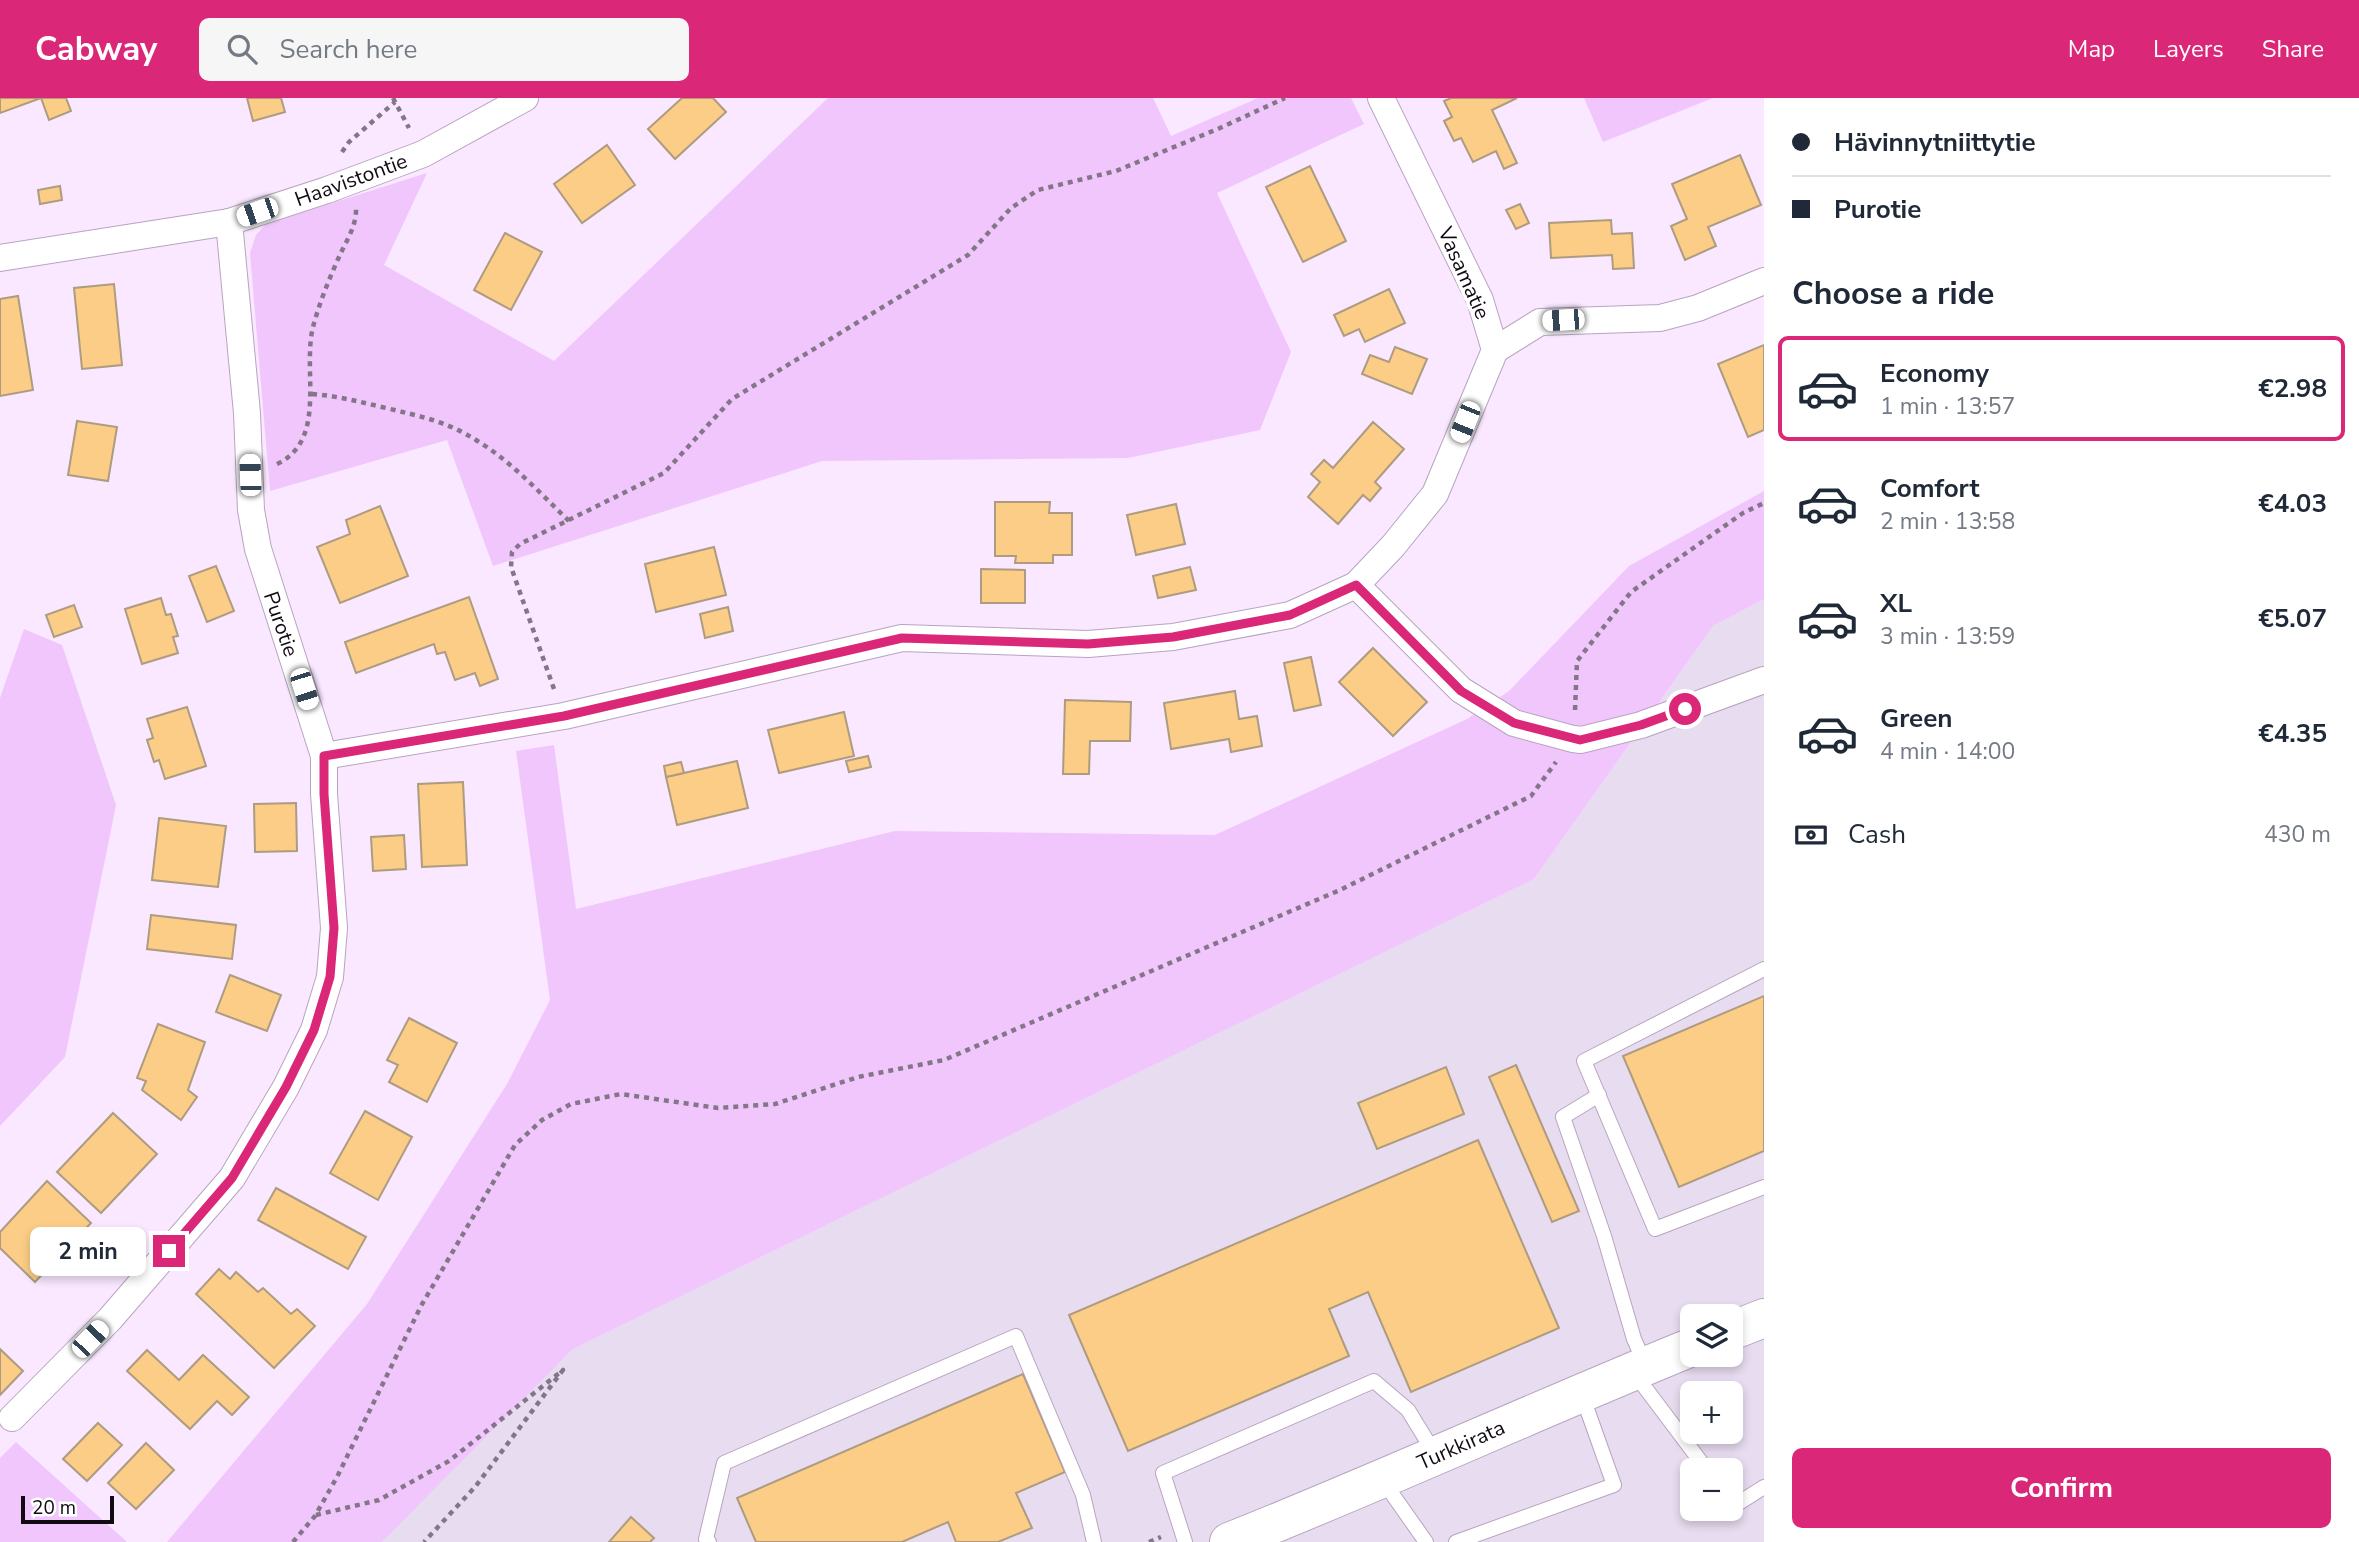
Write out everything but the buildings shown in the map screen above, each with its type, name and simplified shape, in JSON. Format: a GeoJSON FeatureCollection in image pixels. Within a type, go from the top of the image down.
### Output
{"type":"FeatureCollection","features":[{"type":"Feature","properties":{"kind":"main road"},"geometry":{"type":"LineString","coordinates":[[1743,1326],[1764,1318]]}},
{"type":"Feature","properties":{"kind":"main road","name":"Turkkirata"},"geometry":{"type":"LineString","coordinates":[[1237,1541],[1680,1352]]}},
{"type":"Feature","properties":{"kind":"street","name":"Haavistontie"},"geometry":{"type":"LineString","coordinates":[[0,258],[229,222],[348,183],[440,146],[525,98]]}},
{"type":"Feature","properties":{"kind":"street","name":"Vasamatie"},"geometry":{"type":"LineString","coordinates":[[1381,98],[1480,300],[1495,350]]}},
{"type":"Feature","properties":{"kind":"street","name":"Purotie"},"geometry":{"type":"LineString","coordinates":[[12,1418],[110,1319],[232,1178],[286,1087],[314,1030],[330,977],[334,928],[324,794],[324,756],[258,549],[251,510],[247,413],[229,222]]}},
{"type":"Feature","properties":{"kind":"street"},"geometry":{"type":"LineString","coordinates":[[324,756],[564,716],[902,638],[1088,644],[1173,637],[1290,615],[1356,585],[1393,546],[1435,494],[1495,350],[1540,322],[1660,318],[1698,308],[1764,281]]}},
{"type":"Feature","properties":{"kind":"street"},"geometry":{"type":"LineString","coordinates":[[1356,585],[1461,691],[1514,723],[1573,739],[1580,740],[1641,725],[1764,680]]}},
{"type":"Feature","properties":{"kind":"lane"},"geometry":{"type":"LineString","coordinates":[[1764,969],[1584,1061],[1656,1229],[1764,1187]]}},
{"type":"Feature","properties":{"kind":"lane"},"geometry":{"type":"LineString","coordinates":[[1599,1095],[1563,1117],[1604,1236],[1634,1339],[1639,1369],[1699,1458]]}},
{"type":"Feature","properties":{"kind":"lane"},"geometry":{"type":"LineString","coordinates":[[709,1542],[706,1539],[724,1464],[1016,1336],[1083,1495],[1094,1542]]}},
{"type":"Feature","properties":{"kind":"lane"},"geometry":{"type":"LineString","coordinates":[[1185,1542],[1163,1473],[1374,1381],[1408,1410],[1436,1455]]}},
{"type":"Feature","properties":{"kind":"lane"},"geometry":{"type":"LineString","coordinates":[[1456,1542],[1614,1485],[1581,1392]]}},
{"type":"Feature","properties":{"kind":"lane"},"geometry":{"type":"LineString","coordinates":[[1382,1480],[1426,1542]]}},
{"type":"Feature","properties":{"kind":"lane"},"geometry":{"type":"LineString","coordinates":[[1743,1500],[1764,1487]]}},
{"type":"Feature","properties":{"kind":"path"},"geometry":{"type":"LineString","coordinates":[[564,716],[511,567],[512,552],[520,544],[664,473],[732,398],[968,255],[1012,208],[1038,190],[1116,171],[1285,98]]}},
{"type":"Feature","properties":{"kind":"path"},"geometry":{"type":"LineString","coordinates":[[250,475],[280,463],[294,453],[304,434],[312,394],[312,329],[339,256],[354,227],[357,210],[341,155],[369,123],[395,102]]}},
{"type":"Feature","properties":{"kind":"path"},"geometry":{"type":"LineString","coordinates":[[312,394],[341,396],[411,412],[453,428],[476,440],[513,468],[569,521]]}},
{"type":"Feature","properties":{"kind":"path"},"geometry":{"type":"LineString","coordinates":[[293,1542],[315,1516],[337,1477],[434,1283],[515,1145],[542,1120],[571,1104],[621,1094],[718,1108],[775,1104],[858,1077],[944,1060],[1340,890],[1531,796],[1573,739],[1577,661],[1631,592],[1743,513],[1764,503]]}},
{"type":"Feature","properties":{"kind":"path"},"geometry":{"type":"LineString","coordinates":[[315,1516],[379,1500],[449,1461],[563,1370],[475,1488],[424,1542]]}},
{"type":"Feature","properties":{"kind":"shaded area"},"geometry":{"type":"Polygon","coordinates":[[[828,98],[1153,98],[1171,136],[1258,98],[1351,98],[1364,124],[1217,193],[1291,352],[1260,430],[1128,458],[822,461],[493,566],[447,440],[270,491],[250,253],[256,235],[266,224],[427,173],[384,265],[554,361],[828,98]]]}},
{"type":"Feature","properties":{"kind":"shaded area"},"geometry":{"type":"Polygon","coordinates":[[[1584,98],[1713,98],[1603,142],[1584,98]]]}},
{"type":"Feature","properties":{"kind":"shaded area"},"geometry":{"type":"Polygon","coordinates":[[[1764,491],[1764,599],[1713,626],[1534,879],[573,1349],[382,1542],[167,1542],[367,1304],[507,1084],[550,1000],[516,751],[554,745],[576,909],[895,831],[1215,835],[1467,719],[1509,691],[1629,566],[1764,491]]]}},
{"type":"Feature","properties":{"kind":"shaded area"},"geometry":{"type":"Polygon","coordinates":[[[1764,599],[1764,1542],[382,1542],[573,1349],[1534,879],[1713,626],[1764,599]]]}},
{"type":"Feature","properties":{"kind":"shaded area"},"geometry":{"type":"Polygon","coordinates":[[[24,629],[62,645],[116,805],[65,1057],[0,1126],[0,698],[24,629]]]}},
{"type":"Feature","properties":{"kind":"shaded area"},"geometry":{"type":"Polygon","coordinates":[[[16,1442],[127,1542],[0,1542],[0,1458],[16,1442]]]}},
{"type":"Feature","properties":{"kind":"route"},"geometry":{"type":"LineString","coordinates":[[169,1251],[232,1178],[286,1087],[314,1030],[330,977],[334,928],[324,794],[324,756],[564,716],[902,638],[1088,644],[1173,637],[1290,615],[1356,585],[1461,691],[1514,723],[1580,740],[1641,725],[1685,709]]}}]}
